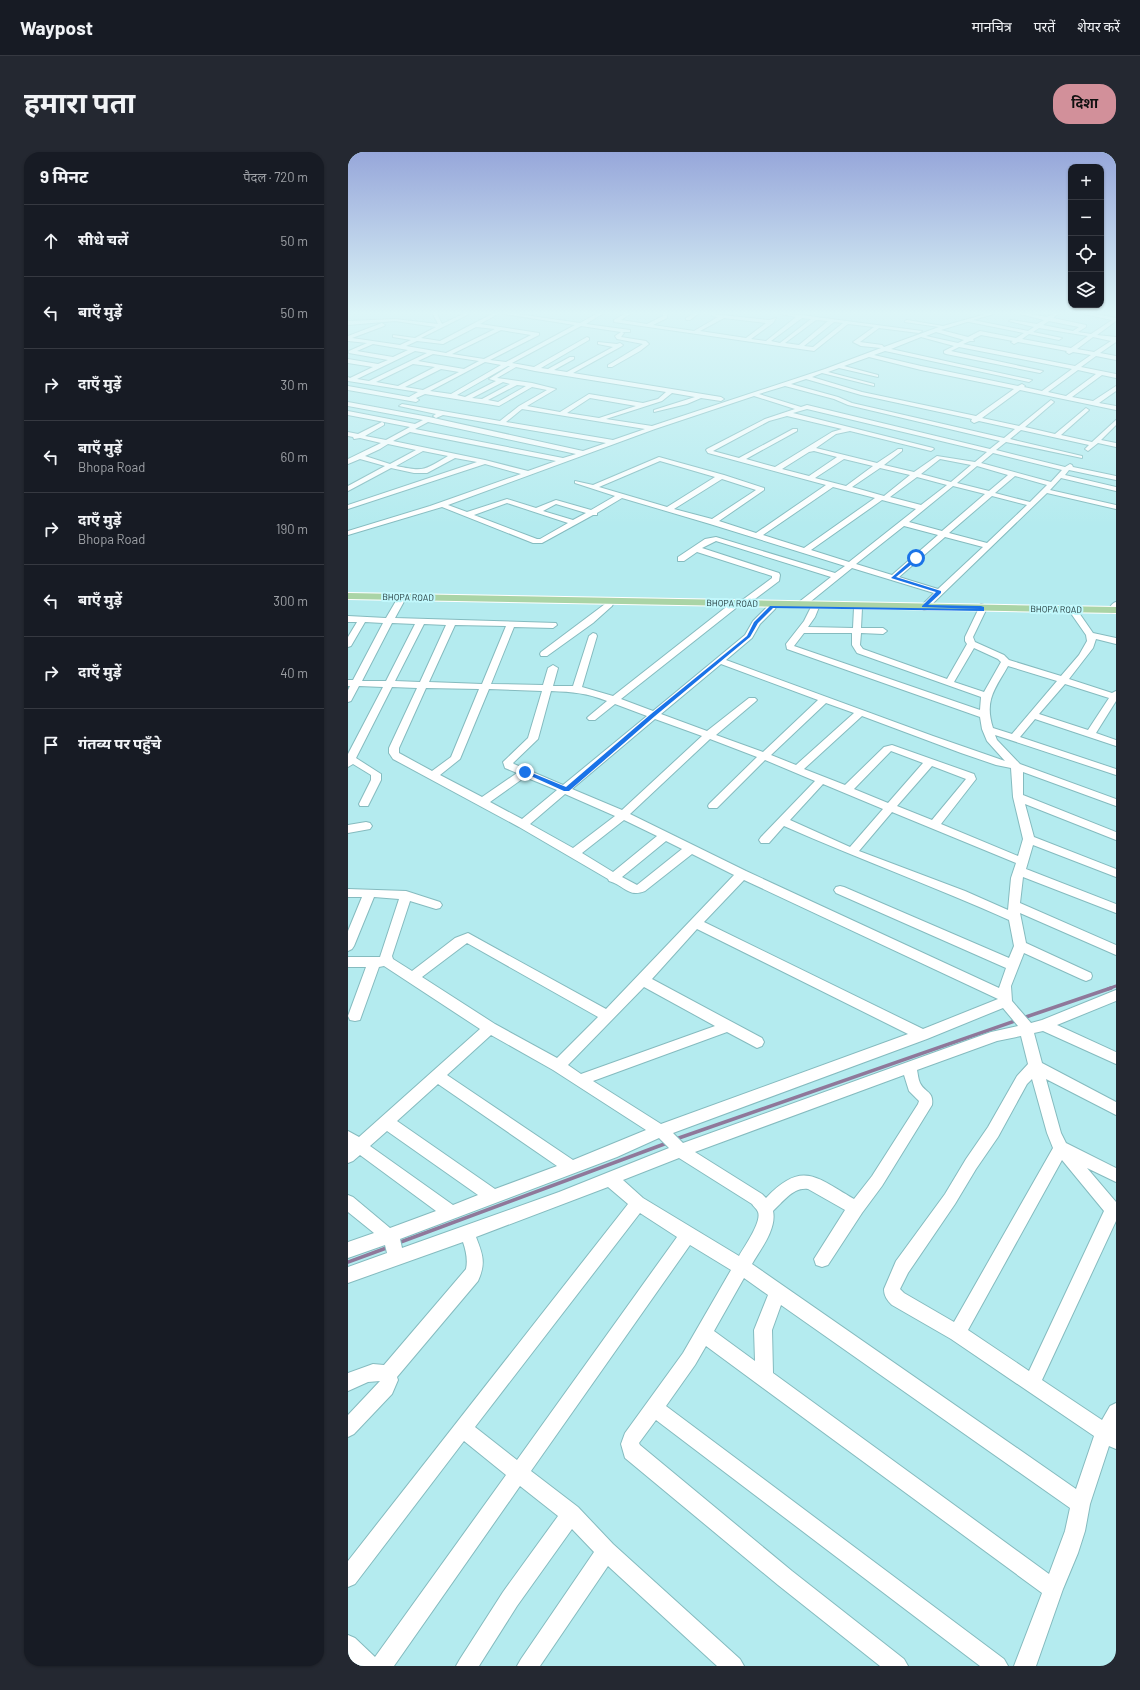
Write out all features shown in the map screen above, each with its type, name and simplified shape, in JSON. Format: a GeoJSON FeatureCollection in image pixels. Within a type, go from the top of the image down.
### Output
{"type":"FeatureCollection","features":[{"type":"Feature","properties":{"kind":"main road","name":"BHOPA ROAD"},"geometry":{"type":"LineString","coordinates":[[348,596],[609,604],[772,607],[1115,609]]}},
{"type":"Feature","properties":{"kind":"main road","name":"BHOPA ROAD"},"geometry":{"type":"LineString","coordinates":[[348,599],[402,598],[924,606],[1074,612],[1115,609]]}},
{"type":"Feature","properties":{"kind":"street"},"geometry":{"type":"LineString","coordinates":[[386,385],[501,404],[532,386]]}},
{"type":"Feature","properties":{"kind":"street"},"geometry":{"type":"LineString","coordinates":[[400,387],[404,385]]}},
{"type":"Feature","properties":{"kind":"street"},"geometry":{"type":"LineString","coordinates":[[410,399],[439,385]]}},
{"type":"Feature","properties":{"kind":"street"},"geometry":{"type":"LineString","coordinates":[[452,396],[472,385]]}},
{"type":"Feature","properties":{"kind":"street"},"geometry":{"type":"LineString","coordinates":[[467,398],[494,385]]}},
{"type":"Feature","properties":{"kind":"street"},"geometry":{"type":"LineString","coordinates":[[483,401],[513,385]]}},
{"type":"Feature","properties":{"kind":"street"},"geometry":{"type":"LineString","coordinates":[[525,385],[559,386]]}},
{"type":"Feature","properties":{"kind":"street"},"geometry":{"type":"LineString","coordinates":[[631,385],[721,399],[746,398]]}},
{"type":"Feature","properties":{"kind":"street"},"geometry":{"type":"LineString","coordinates":[[348,525],[352,527],[351,532],[442,505],[562,460],[783,385]]}},
{"type":"Feature","properties":{"kind":"street"},"geometry":{"type":"LineString","coordinates":[[787,385],[839,399],[850,404],[1080,457]]}},
{"type":"Feature","properties":{"kind":"street"},"geometry":{"type":"LineString","coordinates":[[833,385],[858,392],[978,418],[1002,421],[1021,428],[1116,445]]}},
{"type":"Feature","properties":{"kind":"street"},"geometry":{"type":"LineString","coordinates":[[869,385],[874,386],[839,399],[767,420],[709,450],[710,452],[922,508]]}},
{"type":"Feature","properties":{"kind":"street"},"geometry":{"type":"LineString","coordinates":[[1002,385],[1116,408]]}},
{"type":"Feature","properties":{"kind":"street"},"geometry":{"type":"LineString","coordinates":[[961,430],[1023,385]]}},
{"type":"Feature","properties":{"kind":"street"},"geometry":{"type":"LineString","coordinates":[[1032,398],[1054,385]]}},
{"type":"Feature","properties":{"kind":"street"},"geometry":{"type":"LineString","coordinates":[[1067,398],[1085,385]]}},
{"type":"Feature","properties":{"kind":"street"},"geometry":{"type":"LineString","coordinates":[[502,422],[521,407],[559,386]]}},
{"type":"Feature","properties":{"kind":"street"},"geometry":{"type":"LineString","coordinates":[[348,388],[424,402]]}},
{"type":"Feature","properties":{"kind":"street"},"geometry":{"type":"LineString","coordinates":[[1094,403],[1107,396],[1116,388]]}},
{"type":"Feature","properties":{"kind":"street"},"geometry":{"type":"LineString","coordinates":[[562,413],[600,390]]}},
{"type":"Feature","properties":{"kind":"street"},"geometry":{"type":"LineString","coordinates":[[600,419],[662,399],[671,391]]}},
{"type":"Feature","properties":{"kind":"street"},"geometry":{"type":"LineString","coordinates":[[755,394],[805,408],[991,452],[1067,468],[1113,477],[1116,469]]}},
{"type":"Feature","properties":{"kind":"street"},"geometry":{"type":"LineString","coordinates":[[1010,394],[1018,395]]}},
{"type":"Feature","properties":{"kind":"street"},"geometry":{"type":"LineString","coordinates":[[1094,394],[1116,398]]}},
{"type":"Feature","properties":{"kind":"street"},"geometry":{"type":"LineString","coordinates":[[588,396],[643,405]]}},
{"type":"Feature","properties":{"kind":"street"},"geometry":{"type":"LineString","coordinates":[[656,411],[680,403],[691,402],[700,396]]}},
{"type":"Feature","properties":{"kind":"street"},"geometry":{"type":"LineString","coordinates":[[718,407],[721,399]]}},
{"type":"Feature","properties":{"kind":"street"},"geometry":{"type":"LineString","coordinates":[[802,604],[1021,428],[1048,402],[1058,404]]}},
{"type":"Feature","properties":{"kind":"street"},"geometry":{"type":"LineString","coordinates":[[348,404],[428,419],[584,453]]}},
{"type":"Feature","properties":{"kind":"street"},"geometry":{"type":"LineString","coordinates":[[395,404],[614,442]]}},
{"type":"Feature","properties":{"kind":"street"},"geometry":{"type":"LineString","coordinates":[[521,407],[653,428]]}},
{"type":"Feature","properties":{"kind":"street"},"geometry":{"type":"LineString","coordinates":[[1079,408],[1094,411]]}},
{"type":"Feature","properties":{"kind":"street"},"geometry":{"type":"LineString","coordinates":[[1057,435],[1086,410]]}},
{"type":"Feature","properties":{"kind":"street"},"geometry":{"type":"LineString","coordinates":[[348,462],[378,448],[386,442],[442,412]]}},
{"type":"Feature","properties":{"kind":"street"},"geometry":{"type":"LineString","coordinates":[[348,413],[416,426]]}},
{"type":"Feature","properties":{"kind":"street"},"geometry":{"type":"LineString","coordinates":[[786,414],[931,449]]}},
{"type":"Feature","properties":{"kind":"street"},"geometry":{"type":"LineString","coordinates":[[348,422],[361,416]]}},
{"type":"Feature","properties":{"kind":"street"},"geometry":{"type":"LineString","coordinates":[[881,437],[907,417]]}},
{"type":"Feature","properties":{"kind":"street"},"geometry":{"type":"LineString","coordinates":[[924,606],[1116,422]]}},
{"type":"Feature","properties":{"kind":"street"},"geometry":{"type":"LineString","coordinates":[[348,443],[382,424]]}},
{"type":"Feature","properties":{"kind":"street"},"geometry":{"type":"LineString","coordinates":[[777,469],[834,433],[850,429]]}},
{"type":"Feature","properties":{"kind":"street"},"geometry":{"type":"LineString","coordinates":[[409,430],[562,460]]}},
{"type":"Feature","properties":{"kind":"street"},"geometry":{"type":"LineString","coordinates":[[740,460],[795,430]]}},
{"type":"Feature","properties":{"kind":"street"},"geometry":{"type":"LineString","coordinates":[[348,434],[485,462],[527,473]]}},
{"type":"Feature","properties":{"kind":"street"},"geometry":{"type":"LineString","coordinates":[[588,438],[595,434]]}},
{"type":"Feature","properties":{"kind":"street"},"geometry":{"type":"LineString","coordinates":[[348,488],[351,484],[422,449]]}},
{"type":"Feature","properties":{"kind":"street"},"geometry":{"type":"LineString","coordinates":[[810,449],[953,483],[1031,504]]}},
{"type":"Feature","properties":{"kind":"street"},"geometry":{"type":"LineString","coordinates":[[846,488],[900,450]]}},
{"type":"Feature","properties":{"kind":"street"},"geometry":{"type":"LineString","coordinates":[[388,495],[395,488],[454,456]]}},
{"type":"Feature","properties":{"kind":"street"},"geometry":{"type":"LineString","coordinates":[[810,478],[843,456]]}},
{"type":"Feature","properties":{"kind":"street"},"geometry":{"type":"LineString","coordinates":[[360,457],[390,465],[425,471]]}},
{"type":"Feature","properties":{"kind":"street"},"geometry":{"type":"LineString","coordinates":[[805,551],[939,457],[976,464],[1052,484]]}},
{"type":"Feature","properties":{"kind":"street"},"geometry":{"type":"LineString","coordinates":[[593,487],[659,459],[722,476],[762,489],[713,522]]}},
{"type":"Feature","properties":{"kind":"street"},"geometry":{"type":"LineString","coordinates":[[348,508],[485,462]]}},
{"type":"Feature","properties":{"kind":"street"},"geometry":{"type":"LineString","coordinates":[[893,578],[1013,474]]}},
{"type":"Feature","properties":{"kind":"street"},"geometry":{"type":"LineString","coordinates":[[669,509],[722,476]]}},
{"type":"Feature","properties":{"kind":"street"},"geometry":{"type":"LineString","coordinates":[[1060,476],[1116,489]]}},
{"type":"Feature","properties":{"kind":"street"},"geometry":{"type":"LineString","coordinates":[[577,482],[713,522],[939,592]]}},
{"type":"Feature","properties":{"kind":"street"},"geometry":{"type":"LineString","coordinates":[[757,536],[832,484]]}},
{"type":"Feature","properties":{"kind":"street"},"geometry":{"type":"LineString","coordinates":[[1045,491],[1116,507]]}},
{"type":"Feature","properties":{"kind":"street"},"geometry":{"type":"LineString","coordinates":[[442,505],[468,514],[492,525],[540,541],[594,513],[621,496]]}},
{"type":"Feature","properties":{"kind":"street"},"geometry":{"type":"LineString","coordinates":[[468,514],[507,501],[574,524]]}},
{"type":"Feature","properties":{"kind":"street"},"geometry":{"type":"LineString","coordinates":[[536,511],[556,502],[594,513]]}},
{"type":"Feature","properties":{"kind":"street"},"geometry":{"type":"LineString","coordinates":[[903,523],[988,546]]}},
{"type":"Feature","properties":{"kind":"street"},"geometry":{"type":"LineString","coordinates":[[681,559],[708,541],[716,539],[836,576]]}},
{"type":"Feature","properties":{"kind":"street"},"geometry":{"type":"LineString","coordinates":[[696,549],[776,575],[776,579],[744,603]]}},
{"type":"Feature","properties":{"kind":"street"},"geometry":{"type":"LineString","coordinates":[[348,699],[352,683],[402,598]]}},
{"type":"Feature","properties":{"kind":"street"},"geometry":{"type":"LineString","coordinates":[[544,654],[590,621],[609,604]]}},
{"type":"Feature","properties":{"kind":"street"},"geometry":{"type":"LineString","coordinates":[[592,718],[733,606]]}},
{"type":"Feature","properties":{"kind":"street"},"geometry":{"type":"LineString","coordinates":[[522,824],[749,636],[756,623],[772,607]]}},
{"type":"Feature","properties":{"kind":"street"},"geometry":{"type":"LineString","coordinates":[[814,607],[813,614],[790,644],[790,647],[984,715]]}},
{"type":"Feature","properties":{"kind":"street"},"geometry":{"type":"LineString","coordinates":[[858,608],[856,645],[860,651],[986,696]]}},
{"type":"Feature","properties":{"kind":"street"},"geometry":{"type":"LineString","coordinates":[[982,609],[969,637],[969,641],[972,644],[1001,657],[1006,662],[1115,696],[1090,734]]}},
{"type":"Feature","properties":{"kind":"street"},"geometry":{"type":"LineString","coordinates":[[1014,738],[1063,680],[1092,642],[1093,639],[1074,612]]}},
{"type":"Feature","properties":{"kind":"street"},"geometry":{"type":"LineString","coordinates":[[348,619],[553,625]]}},
{"type":"Feature","properties":{"kind":"street"},"geometry":{"type":"LineString","coordinates":[[348,644],[363,619]]}},
{"type":"Feature","properties":{"kind":"street"},"geometry":{"type":"LineString","coordinates":[[364,804],[377,777],[373,771],[349,762],[421,621]]}},
{"type":"Feature","properties":{"kind":"street"},"geometry":{"type":"LineString","coordinates":[[452,622],[424,685],[400,733],[394,753],[397,757],[483,802],[633,889],[641,888],[690,848]]}},
{"type":"Feature","properties":{"kind":"street"},"geometry":{"type":"LineString","coordinates":[[433,775],[455,759],[510,624]]}},
{"type":"Feature","properties":{"kind":"street"},"geometry":{"type":"LineString","coordinates":[[801,630],[883,631]]}},
{"type":"Feature","properties":{"kind":"street"},"geometry":{"type":"LineString","coordinates":[[1090,635],[1116,641]]}},
{"type":"Feature","properties":{"kind":"street"},"geometry":{"type":"LineString","coordinates":[[577,689],[593,636]]}},
{"type":"Feature","properties":{"kind":"street"},"geometry":{"type":"LineString","coordinates":[[949,682],[972,644]]}},
{"type":"Feature","properties":{"kind":"street"},"geometry":{"type":"LineString","coordinates":[[719,660],[860,713],[1000,763],[1016,766],[1116,803]]}},
{"type":"Feature","properties":{"kind":"street"},"geometry":{"type":"LineString","coordinates":[[1005,999],[1005,986],[1020,946],[1014,905],[1017,878],[1029,839],[1018,797],[1018,774],[1016,766],[996,747],[987,729],[984,715],[986,696],[1006,662]]}},
{"type":"Feature","properties":{"kind":"street"},"geometry":{"type":"LineString","coordinates":[[553,668],[533,739],[508,762],[509,766],[566,789],[623,815],[742,874],[1005,999],[1022,1022],[1054,1133],[1061,1148],[1114,1212],[1032,1383]]}},
{"type":"Feature","properties":{"kind":"street"},"geometry":{"type":"LineString","coordinates":[[352,683],[577,689],[592,692],[764,756],[934,825],[1116,909]]}},
{"type":"Feature","properties":{"kind":"street"},"geometry":{"type":"LineString","coordinates":[[713,806],[824,699]]}},
{"type":"Feature","properties":{"kind":"street"},"geometry":{"type":"LineString","coordinates":[[573,854],[623,815],[708,735],[752,700]]}},
{"type":"Feature","properties":{"kind":"street"},"geometry":{"type":"LineString","coordinates":[[797,770],[860,713]]}},
{"type":"Feature","properties":{"kind":"street"},"geometry":{"type":"LineString","coordinates":[[1033,715],[1116,743]]}},
{"type":"Feature","properties":{"kind":"street"},"geometry":{"type":"LineString","coordinates":[[987,729],[1116,772]]}},
{"type":"Feature","properties":{"kind":"street"},"geometry":{"type":"LineString","coordinates":[[847,790],[888,749],[898,749],[968,774],[971,778],[934,825]]}},
{"type":"Feature","properties":{"kind":"street"},"geometry":{"type":"LineString","coordinates":[[852,852],[930,761]]}},
{"type":"Feature","properties":{"kind":"street"},"geometry":{"type":"LineString","coordinates":[[483,802],[525,772]]}},
{"type":"Feature","properties":{"kind":"street"},"geometry":{"type":"LineString","coordinates":[[765,840],[822,780]]}},
{"type":"Feature","properties":{"kind":"street"},"geometry":{"type":"LineString","coordinates":[[1018,797],[1116,836]]}},
{"type":"Feature","properties":{"kind":"street"},"geometry":{"type":"LineString","coordinates":[[782,821],[852,852],[962,894],[1015,918]]}},
{"type":"Feature","properties":{"kind":"street"},"geometry":{"type":"LineString","coordinates":[[348,829],[366,826]]}},
{"type":"Feature","properties":{"kind":"street"},"geometry":{"type":"LineString","coordinates":[[613,878],[665,836]]}},
{"type":"Feature","properties":{"kind":"street"},"geometry":{"type":"LineString","coordinates":[[1029,839],[1116,873]]}},
{"type":"Feature","properties":{"kind":"street"},"geometry":{"type":"LineString","coordinates":[[558,1066],[643,980],[742,874]]}},
{"type":"Feature","properties":{"kind":"street"},"geometry":{"type":"LineString","coordinates":[[840,890],[1012,965]]}},
{"type":"Feature","properties":{"kind":"street"},"geometry":{"type":"LineString","coordinates":[[348,893],[406,895],[423,899],[436,905]]}},
{"type":"Feature","properties":{"kind":"street"},"geometry":{"type":"LineString","coordinates":[[348,946],[370,893]]}},
{"type":"Feature","properties":{"kind":"street"},"geometry":{"type":"LineString","coordinates":[[388,962],[386,956],[406,895]]}},
{"type":"Feature","properties":{"kind":"street"},"geometry":{"type":"LineString","coordinates":[[1014,905],[1116,950]]}},
{"type":"Feature","properties":{"kind":"street"},"geometry":{"type":"LineString","coordinates":[[695,923],[922,1035]]}},
{"type":"Feature","properties":{"kind":"street"},"geometry":{"type":"LineString","coordinates":[[412,978],[459,941],[468,938],[607,1016]]}},
{"type":"Feature","properties":{"kind":"street"},"geometry":{"type":"LineString","coordinates":[[1020,946],[1086,976]]}},
{"type":"Feature","properties":{"kind":"street"},"geometry":{"type":"LineString","coordinates":[[348,962],[388,962],[446,998],[490,1028],[580,1080],[757,1199],[765,1209],[766,1219],[763,1229],[689,1359],[631,1439],[630,1444],[632,1451],[785,1578],[897,1666]]}},
{"type":"Feature","properties":{"kind":"street"},"geometry":{"type":"LineString","coordinates":[[355,1016],[374,962]]}},
{"type":"Feature","properties":{"kind":"street"},"geometry":{"type":"LineString","coordinates":[[643,980],[757,1042]]}},
{"type":"Feature","properties":{"kind":"street"},"geometry":{"type":"LineString","coordinates":[[348,1250],[393,1246],[467,1233],[610,1179],[670,1140],[1005,999]]}},
{"type":"Feature","properties":{"kind":"street"},"geometry":{"type":"LineString","coordinates":[[1044,1025],[1113,999]]}},
{"type":"Feature","properties":{"kind":"street"},"geometry":{"type":"LineString","coordinates":[[348,1275],[393,1246],[450,1213],[571,1167],[670,1140],[909,1067],[996,1036],[1022,1022],[1044,1025],[1116,1058]]}},
{"type":"Feature","properties":{"kind":"street"},"geometry":{"type":"LineString","coordinates":[[580,1080],[729,1026]]}},
{"type":"Feature","properties":{"kind":"street"},"geometry":{"type":"LineString","coordinates":[[450,1213],[351,1147],[386,1122],[490,1028]]}},
{"type":"Feature","properties":{"kind":"street"},"geometry":{"type":"LineString","coordinates":[[1035,1066],[1116,1109]]}},
{"type":"Feature","properties":{"kind":"street"},"geometry":{"type":"LineString","coordinates":[[1035,1066],[1022,1080],[993,1132],[971,1164],[950,1199],[902,1267],[892,1289],[894,1296],[898,1300],[957,1334],[1111,1435]]}},
{"type":"Feature","properties":{"kind":"street"},"geometry":{"type":"LineString","coordinates":[[822,1259],[856,1208],[877,1181],[926,1102],[914,1087],[909,1067]]}},
{"type":"Feature","properties":{"kind":"street"},"geometry":{"type":"LineString","coordinates":[[437,1076],[571,1167]]}},
{"type":"Feature","properties":{"kind":"street"},"geometry":{"type":"LineString","coordinates":[[386,1122],[493,1197]]}},
{"type":"Feature","properties":{"kind":"street"},"geometry":{"type":"LineString","coordinates":[[1061,1148],[1116,1175]]}},
{"type":"Feature","properties":{"kind":"street"},"geometry":{"type":"LineString","coordinates":[[957,1334],[1061,1148]]}},
{"type":"Feature","properties":{"kind":"street"},"geometry":{"type":"LineString","coordinates":[[610,1179],[638,1203],[742,1267],[1080,1504]]}},
{"type":"Feature","properties":{"kind":"street"},"geometry":{"type":"LineString","coordinates":[[765,1209],[786,1188],[803,1180],[810,1182],[856,1208]]}},
{"type":"Feature","properties":{"kind":"street"},"geometry":{"type":"LineString","coordinates":[[348,1202],[393,1246]]}},
{"type":"Feature","properties":{"kind":"street"},"geometry":{"type":"LineString","coordinates":[[348,1577],[428,1470],[462,1429],[638,1203]]}},
{"type":"Feature","properties":{"kind":"street"},"geometry":{"type":"LineString","coordinates":[[387,1375],[413,1346],[472,1275],[476,1268],[476,1260],[467,1233]]}},
{"type":"Feature","properties":{"kind":"street"},"geometry":{"type":"LineString","coordinates":[[381,1666],[688,1235]]}},
{"type":"Feature","properties":{"kind":"street"},"geometry":{"type":"LineString","coordinates":[[764,1378],[763,1330],[778,1292]]}},
{"type":"Feature","properties":{"kind":"street"},"geometry":{"type":"LineString","coordinates":[[704,1334],[1053,1589]]}},
{"type":"Feature","properties":{"kind":"street"},"geometry":{"type":"LineString","coordinates":[[348,1382],[374,1372],[382,1371],[387,1375],[389,1380],[386,1388],[348,1428]]}},
{"type":"Feature","properties":{"kind":"street"},"geometry":{"type":"LineString","coordinates":[[653,1407],[997,1666]]}},
{"type":"Feature","properties":{"kind":"street"},"geometry":{"type":"LineString","coordinates":[[1025,1666],[1053,1589],[1068,1553],[1075,1531],[1080,1504],[1111,1435],[1116,1412]]}},
{"type":"Feature","properties":{"kind":"street"},"geometry":{"type":"LineString","coordinates":[[462,1429],[571,1514],[606,1551],[734,1666]]}},
{"type":"Feature","properties":{"kind":"street"},"geometry":{"type":"LineString","coordinates":[[467,1666],[510,1598],[571,1514]]}},
{"type":"Feature","properties":{"kind":"street"},"geometry":{"type":"LineString","coordinates":[[528,1666],[606,1551]]}},
{"type":"Feature","properties":{"kind":"street"},"geometry":{"type":"LineString","coordinates":[[348,1645],[369,1666]]}},
{"type":"Feature","properties":{"kind":"waterway"},"geometry":{"type":"LineString","coordinates":[[1108,989],[1116,986]]}},
{"type":"Feature","properties":{"kind":"waterway"},"geometry":{"type":"LineString","coordinates":[[1023,1018],[1111,988]]}},
{"type":"Feature","properties":{"kind":"waterway"},"geometry":{"type":"LineString","coordinates":[[676,1139],[1018,1020]]}},
{"type":"Feature","properties":{"kind":"waterway"},"geometry":{"type":"LineString","coordinates":[[398,1243],[667,1143]]}},
{"type":"Feature","properties":{"kind":"waterway"},"geometry":{"type":"LineString","coordinates":[[348,1262],[389,1247]]}},
{"type":"Feature","properties":{"kind":"route"},"geometry":{"type":"LineString","coordinates":[[525,772],[566,789],[749,636],[752,633],[756,623],[772,607],[982,610],[981,607],[924,606],[939,592],[893,578],[916,558]]}}]}
